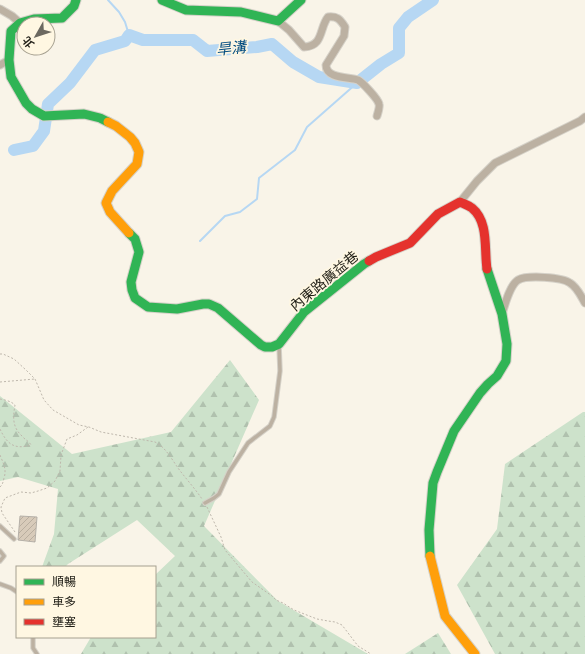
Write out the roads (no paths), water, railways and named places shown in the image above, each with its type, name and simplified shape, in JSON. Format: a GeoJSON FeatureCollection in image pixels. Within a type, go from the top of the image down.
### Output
{"type":"FeatureCollection","features":[{"type":"Feature","properties":{"kind":"street"},"geometry":{"type":"LineString","coordinates":[[56,18],[62,18],[74,6],[76,0]]}},
{"type":"Feature","properties":{"kind":"street"},"geometry":{"type":"LineString","coordinates":[[162,0],[186,10],[241,12],[278,21],[289,30],[304,47],[314,45],[318,40],[328,17],[339,19],[345,27],[344,36],[326,65],[326,69],[328,72],[336,76],[361,82],[378,101],[379,107],[377,116]]}},
{"type":"Feature","properties":{"kind":"street"},"geometry":{"type":"LineString","coordinates":[[278,21],[301,0]]}},
{"type":"Feature","properties":{"kind":"street"},"geometry":{"type":"LineString","coordinates":[[0,9],[16,20]]}},
{"type":"Feature","properties":{"kind":"street"},"geometry":{"type":"LineString","coordinates":[[16,27],[11,31],[8,60],[11,77],[32,109],[44,116],[84,114],[100,118],[116,126],[130,137],[135,143],[139,152],[137,164],[112,191],[106,202],[110,212],[135,239],[139,252],[131,282],[135,298],[148,307],[177,309],[209,304],[218,308],[261,345],[265,347],[272,347],[279,344]]}},
{"type":"Feature","properties":{"kind":"street"},"geometry":{"type":"LineString","coordinates":[[0,65],[8,60]]}},
{"type":"Feature","properties":{"kind":"street","name":"內東路廣益巷"},"geometry":{"type":"LineString","coordinates":[[279,344],[304,312],[376,256],[410,243],[438,214],[460,202],[477,181],[495,163],[580,121],[585,117]]}},
{"type":"Feature","properties":{"kind":"street"},"geometry":{"type":"LineString","coordinates":[[460,202],[472,208],[481,220],[484,230],[487,268],[502,314],[507,344],[506,361],[497,376],[480,393],[454,431],[436,472],[433,483],[430,522],[430,557],[445,616],[475,654]]}},
{"type":"Feature","properties":{"kind":"street"},"geometry":{"type":"LineString","coordinates":[[502,314],[512,287],[518,280],[537,277],[570,282],[585,303]]}},
{"type":"Feature","properties":{"kind":"lane"},"geometry":{"type":"LineString","coordinates":[[205,503],[219,494],[229,472],[248,443],[270,426],[274,416],[280,371],[279,344]]}},
{"type":"Feature","properties":{"kind":"lane"},"geometry":{"type":"LineString","coordinates":[[0,526],[14,539]]}},
{"type":"Feature","properties":{"kind":"lane"},"geometry":{"type":"LineString","coordinates":[[0,550],[4,556],[0,561]]}},
{"type":"Feature","properties":{"kind":"lane"},"geometry":{"type":"LineString","coordinates":[[0,584],[12,588],[16,591]]}},
{"type":"Feature","properties":{"kind":"lane"},"geometry":{"type":"LineString","coordinates":[[34,638],[33,648],[37,654]]}},
{"type":"Feature","properties":{"kind":"waterway"},"geometry":{"type":"LineString","coordinates":[[108,0],[119,12],[125,22],[129,35]]}},
{"type":"Feature","properties":{"kind":"waterway","name":"旱溝"},"geometry":{"type":"LineString","coordinates":[[14,150],[33,146],[44,131],[48,104],[70,83],[95,50],[125,41],[129,35],[143,40],[193,40],[207,51],[257,47],[272,44],[293,62],[319,77],[357,83],[381,64],[399,53],[399,28],[408,17],[433,0]]}},
{"type":"Feature","properties":{"kind":"waterway"},"geometry":{"type":"LineString","coordinates":[[200,241],[225,216],[240,212],[257,199],[259,178],[295,150],[307,127],[357,83]]}}]}
